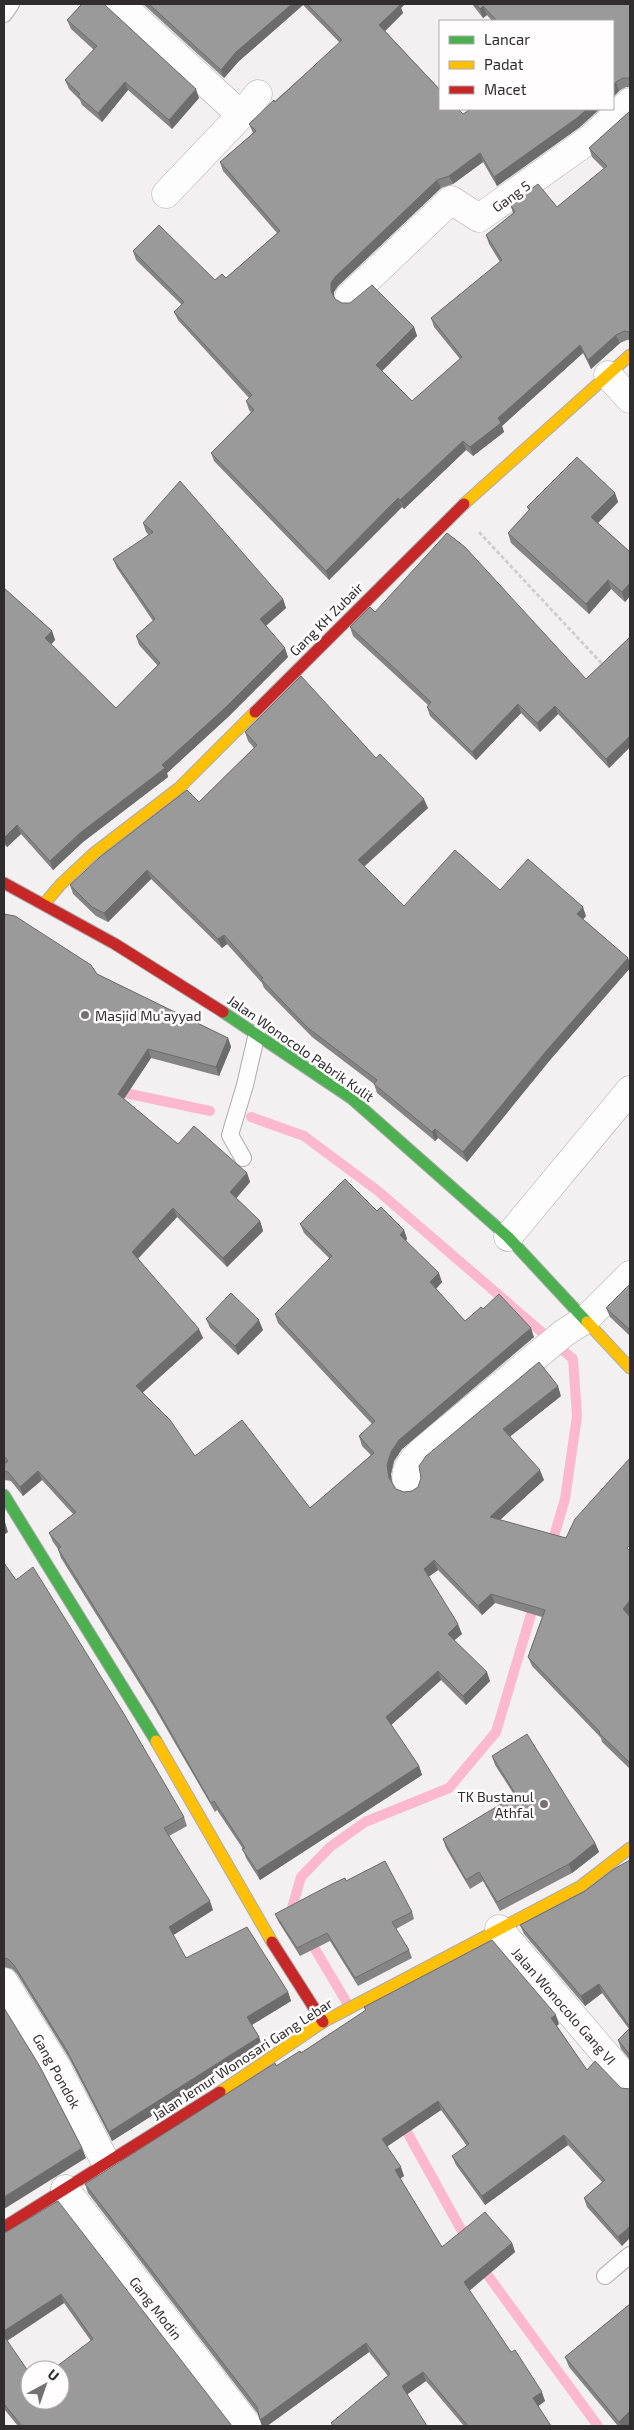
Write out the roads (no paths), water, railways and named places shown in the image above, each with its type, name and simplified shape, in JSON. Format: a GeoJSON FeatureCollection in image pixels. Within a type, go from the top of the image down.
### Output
{"type":"FeatureCollection","features":[{"type":"Feature","properties":{"kind":"street"},"geometry":{"type":"LineString","coordinates":[[120,4],[241,115]]}},
{"type":"Feature","properties":{"kind":"street"},"geometry":{"type":"LineString","coordinates":[[166,194],[241,115],[258,94]]}},
{"type":"Feature","properties":{"kind":"street","name":"Gang 5"},"geometry":{"type":"LineString","coordinates":[[349,297],[451,200],[479,218],[590,139],[630,102]]}},
{"type":"Feature","properties":{"kind":"street","name":"Gang KH Zubair"},"geometry":{"type":"LineString","coordinates":[[44,904],[60,884],[93,854],[179,788],[458,509],[630,355]]}},
{"type":"Feature","properties":{"kind":"street"},"geometry":{"type":"LineString","coordinates":[[608,375],[630,400]]}},
{"type":"Feature","properties":{"kind":"street","name":"Jalan Wonocolo Pabrik Kulit"},"geometry":{"type":"LineString","coordinates":[[4,883],[115,944],[257,1033],[351,1098],[508,1237],[575,1326],[630,1368]]}},
{"type":"Feature","properties":{"kind":"street"},"geometry":{"type":"LineString","coordinates":[[508,1237],[630,1090]]}},
{"type":"Feature","properties":{"kind":"street"},"geometry":{"type":"LineString","coordinates":[[409,1486],[406,1476],[412,1460],[575,1326],[630,1275]]}},
{"type":"Feature","properties":{"kind":"street"},"geometry":{"type":"LineString","coordinates":[[4,1495],[142,1715],[258,1918],[323,2022]]}},
{"type":"Feature","properties":{"kind":"street","name":"Jalan Jemur Wonosari Gang Lebar"},"geometry":{"type":"LineString","coordinates":[[4,2227],[250,2074],[323,2022],[581,1886],[630,1848]]}},
{"type":"Feature","properties":{"kind":"street","name":"Jalan Wonocolo Gang VI"},"geometry":{"type":"LineString","coordinates":[[499,1929],[630,2083]]}},
{"type":"Feature","properties":{"kind":"street","name":"Gang Pondok"},"geometry":{"type":"LineString","coordinates":[[4,1982],[56,2066],[106,2163]]}},
{"type":"Feature","properties":{"kind":"street","name":"Gang Modin"},"geometry":{"type":"LineString","coordinates":[[65,2189],[248,2426]]}},
{"type":"Feature","properties":{"kind":"lane"},"geometry":{"type":"LineString","coordinates":[[4,14],[11,4]]}},
{"type":"Feature","properties":{"kind":"lane"},"geometry":{"type":"LineString","coordinates":[[243,1158],[230,1135],[245,1085],[257,1033]]}},
{"type":"Feature","properties":{"kind":"lane"},"geometry":{"type":"LineString","coordinates":[[605,2276],[630,2255]]}},
{"type":"Feature","properties":{"kind":"waterway"},"geometry":{"type":"LineString","coordinates":[[116,1091],[210,1111]]}},
{"type":"Feature","properties":{"kind":"waterway"},"geometry":{"type":"LineString","coordinates":[[251,1117],[304,1136],[378,1191],[573,1359],[577,1416],[565,1499],[551,1546]]}},
{"type":"Feature","properties":{"kind":"waterway"},"geometry":{"type":"LineString","coordinates":[[296,1915],[292,1908],[301,1877],[330,1847],[365,1822],[449,1788],[496,1732],[535,1601]]}},
{"type":"Feature","properties":{"kind":"waterway"},"geometry":{"type":"LineString","coordinates":[[309,1939],[350,2008]]}},
{"type":"Feature","properties":{"kind":"waterway"},"geometry":{"type":"LineString","coordinates":[[401,2121],[468,2242]]}},
{"type":"Feature","properties":{"kind":"waterway"},"geometry":{"type":"LineString","coordinates":[[481,2266],[598,2426]]}},
{"type":"Feature","properties":{"kind":"place","name":"Masjid Mu'ayyad"},"geometry":{"type":"Point","coordinates":[85,1015]}},
{"type":"Feature","properties":{"kind":"place","name":"TK Bustanul Athfal"},"geometry":{"type":"Point","coordinates":[544,1804]}}]}
